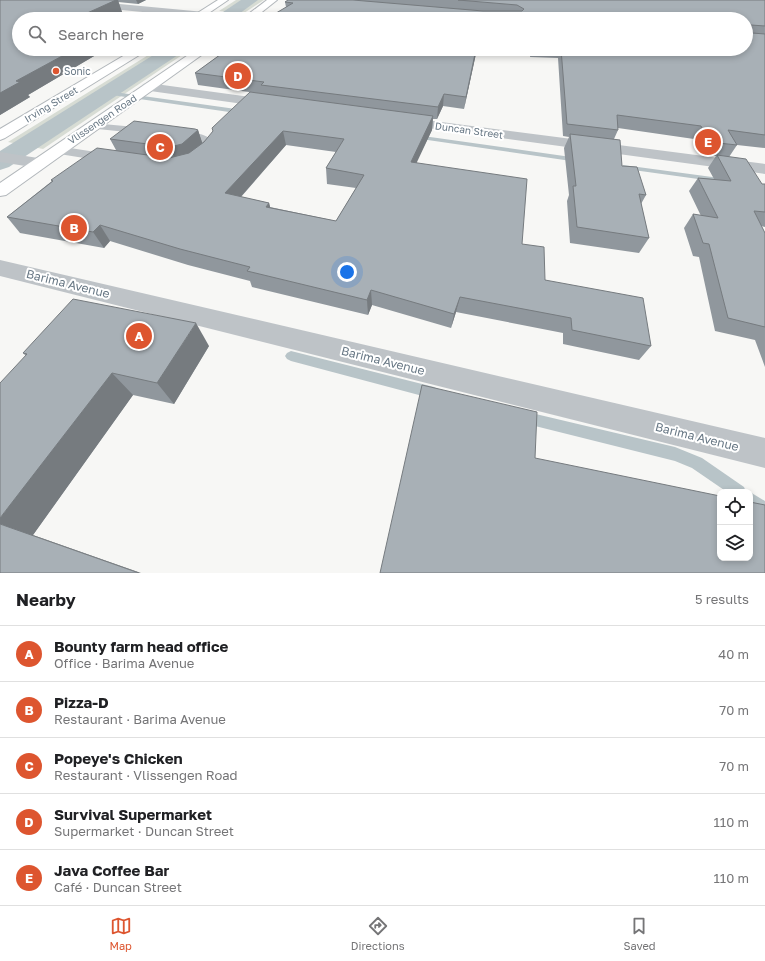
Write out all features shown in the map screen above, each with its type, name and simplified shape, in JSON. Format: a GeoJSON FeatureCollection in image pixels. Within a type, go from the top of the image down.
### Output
{"type":"FeatureCollection","features":[{"type":"Feature","properties":{"kind":"main road"},"geometry":{"type":"LineString","coordinates":[[207,12],[224,0]]}},
{"type":"Feature","properties":{"kind":"main road"},"geometry":{"type":"LineString","coordinates":[[257,12],[273,0]]}},
{"type":"Feature","properties":{"kind":"main road","name":"Irving Street"},"geometry":{"type":"LineString","coordinates":[[0,135],[131,56]]}},
{"type":"Feature","properties":{"kind":"main road","name":"Vlissengen Road"},"geometry":{"type":"LineString","coordinates":[[0,191],[38,163],[194,56]]}},
{"type":"Feature","properties":{"kind":"street"},"geometry":{"type":"LineString","coordinates":[[48,0],[163,12]]}},
{"type":"Feature","properties":{"kind":"street"},"geometry":{"type":"LineString","coordinates":[[148,87],[283,105]]}},
{"type":"Feature","properties":{"kind":"street","name":"Duncan Street"},"geometry":{"type":"LineString","coordinates":[[386,119],[765,169]]}},
{"type":"Feature","properties":{"kind":"street"},"geometry":{"type":"LineString","coordinates":[[0,157],[38,163]]}},
{"type":"Feature","properties":{"kind":"street","name":"Barima Avenue"},"geometry":{"type":"LineString","coordinates":[[0,268],[93,300],[765,454]]}},
{"type":"Feature","properties":{"kind":"lane"},"geometry":{"type":"LineString","coordinates":[[92,126],[162,133],[205,139],[210,142],[211,145],[206,152],[190,165]]}},
{"type":"Feature","properties":{"kind":"lane"},"geometry":{"type":"LineString","coordinates":[[58,150],[119,160]]}},
{"type":"Feature","properties":{"kind":"shaded area"},"geometry":{"type":"Polygon","coordinates":[[[236,0],[264,0],[246,12],[219,11],[236,0]]]}},
{"type":"Feature","properties":{"kind":"shaded area"},"geometry":{"type":"Polygon","coordinates":[[[147,56],[181,56],[43,149],[8,142],[147,56]]]}},
{"type":"Feature","properties":{"kind":"building"},"geometry":{"type":"Polygon","coordinates":[[[0,0],[116,0],[89,12],[12,12],[12,56],[62,56],[16,81],[20,82],[0,93],[0,0]]]}},
{"type":"Feature","properties":{"kind":"building"},"geometry":{"type":"Polygon","coordinates":[[[288,0],[353,0],[483,11],[522,11],[524,9],[517,5],[458,0],[765,0],[765,26],[753,25],[753,12],[278,12],[293,3],[285,2],[288,0]]]}},
{"type":"Feature","properties":{"kind":"building"},"geometry":{"type":"Polygon","coordinates":[[[753,33],[765,34],[765,135],[728,130],[737,145],[709,142],[701,126],[617,115],[618,130],[567,124],[562,56],[753,56],[753,33]]]}},
{"type":"Feature","properties":{"kind":"building"},"geometry":{"type":"Polygon","coordinates":[[[218,56],[475,56],[466,97],[444,94],[438,107],[261,85],[264,82],[195,73],[218,56]]]}},
{"type":"Feature","properties":{"kind":"building"},"geometry":{"type":"Polygon","coordinates":[[[250,92],[433,116],[411,162],[527,179],[522,244],[544,247],[545,280],[643,298],[651,346],[572,330],[571,318],[460,297],[454,314],[371,290],[367,300],[247,271],[250,267],[180,249],[100,225],[93,232],[7,217],[53,181],[51,180],[97,148],[169,158],[189,153],[204,142],[213,131],[212,128],[250,92]],[[283,131],[225,193],[269,203],[266,207],[336,221],[364,175],[326,168],[344,139],[283,131]]]}},
{"type":"Feature","properties":{"kind":"building"},"geometry":{"type":"Polygon","coordinates":[[[134,121],[198,130],[182,144],[170,147],[110,139],[134,121]]]}},
{"type":"Feature","properties":{"kind":"building"},"geometry":{"type":"Polygon","coordinates":[[[570,134],[620,140],[622,166],[637,167],[646,195],[639,194],[649,238],[577,227],[573,186],[576,186],[570,134]]]}},
{"type":"Feature","properties":{"kind":"building"},"geometry":{"type":"Polygon","coordinates":[[[717,155],[746,159],[762,184],[765,184],[765,212],[754,211],[765,233],[765,327],[728,318],[709,244],[703,243],[693,214],[718,218],[698,178],[731,181],[717,155]]]}},
{"type":"Feature","properties":{"kind":"building"},"geometry":{"type":"Polygon","coordinates":[[[73,299],[196,323],[157,383],[112,373],[0,518],[0,383],[27,354],[23,353],[73,299]]]}},
{"type":"Feature","properties":{"kind":"building"},"geometry":{"type":"Polygon","coordinates":[[[422,385],[537,412],[535,458],[717,495],[717,561],[753,561],[753,503],[765,505],[765,573],[380,573],[422,385]]]}},
{"type":"Feature","properties":{"kind":"building"},"geometry":{"type":"Polygon","coordinates":[[[0,524],[139,573],[0,573],[0,524]]]}},
{"type":"Feature","properties":{"kind":"waterway"},"geometry":{"type":"LineString","coordinates":[[233,12],[251,0]]}},
{"type":"Feature","properties":{"kind":"waterway"},"geometry":{"type":"LineString","coordinates":[[0,162],[164,56]]}},
{"type":"Feature","properties":{"kind":"waterway"},"geometry":{"type":"LineString","coordinates":[[107,93],[243,112]]}},
{"type":"Feature","properties":{"kind":"waterway"},"geometry":{"type":"LineString","coordinates":[[416,137],[578,160]]}},
{"type":"Feature","properties":{"kind":"waterway"},"geometry":{"type":"LineString","coordinates":[[626,167],[727,181]]}},
{"type":"Feature","properties":{"kind":"waterway"},"geometry":{"type":"LineString","coordinates":[[291,356],[434,393]]}},
{"type":"Feature","properties":{"kind":"waterway"},"geometry":{"type":"LineString","coordinates":[[523,417],[675,454],[697,463],[735,489]]}},
{"type":"Feature","properties":{"kind":"waterway"},"geometry":{"type":"LineString","coordinates":[[753,501],[765,510]]}},
{"type":"Feature","properties":{"kind":"place","name":"Sonic"},"geometry":{"type":"Point","coordinates":[56,71]}},
{"type":"Feature","properties":{"kind":"place","name":"Survival Supermarket"},"geometry":{"type":"Point","coordinates":[238,76]}},
{"type":"Feature","properties":{"kind":"place","name":"Java Coffee Bar"},"geometry":{"type":"Point","coordinates":[708,142]}},
{"type":"Feature","properties":{"kind":"place","name":"Popeye's Chicken"},"geometry":{"type":"Point","coordinates":[160,147]}},
{"type":"Feature","properties":{"kind":"place","name":"Pizza-D"},"geometry":{"type":"Point","coordinates":[74,228]}},
{"type":"Feature","properties":{"kind":"place","name":"Bounty farm head office"},"geometry":{"type":"Point","coordinates":[139,336]}}]}
